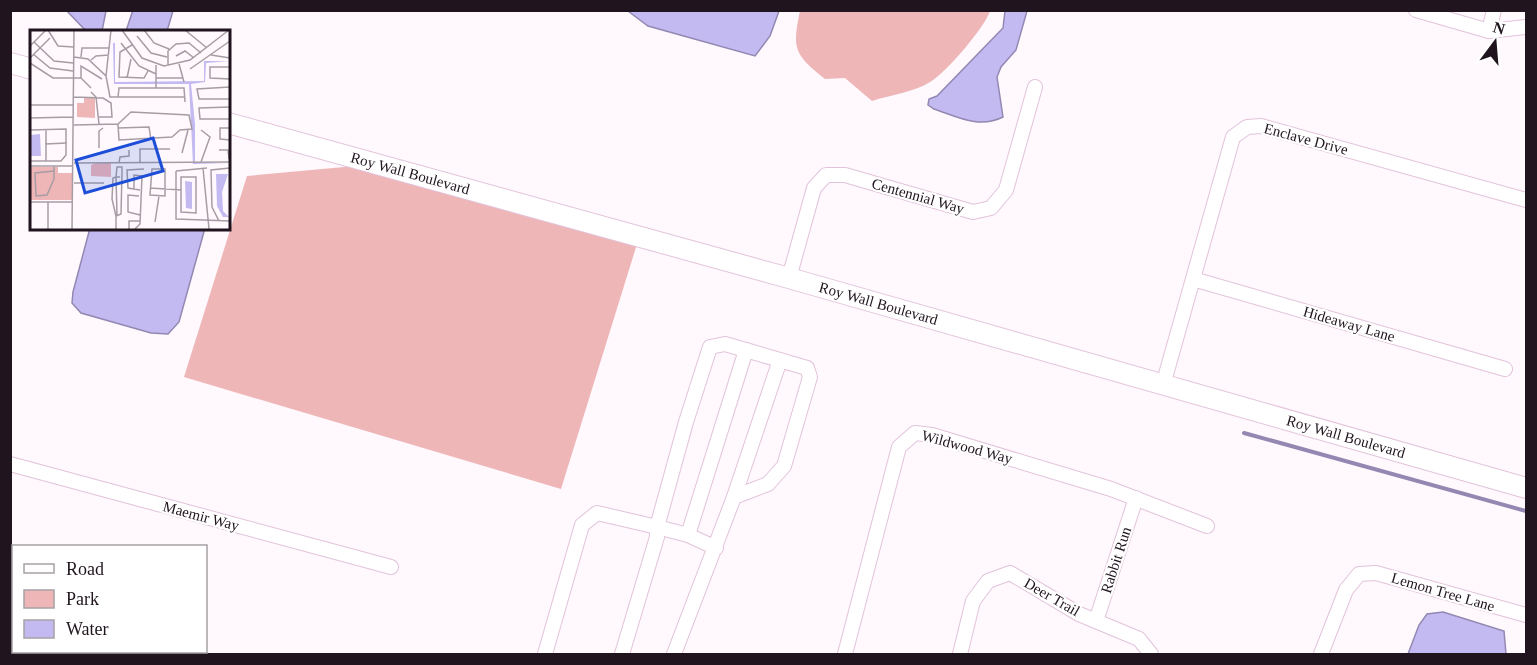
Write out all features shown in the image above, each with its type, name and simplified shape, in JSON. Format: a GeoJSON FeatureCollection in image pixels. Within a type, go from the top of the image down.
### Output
{"type":"FeatureCollection","features":[{"type":"Feature","properties":{"kind":"street"},"geometry":{"type":"LineString","coordinates":[[1416,10],[1489,31],[1527,27]]}},
{"type":"Feature","properties":{"kind":"street"},"geometry":{"type":"LineString","coordinates":[[1489,31],[1494,10]]}},
{"type":"Feature","properties":{"kind":"street"},"geometry":{"type":"LineString","coordinates":[[10,63],[30,68]]}},
{"type":"Feature","properties":{"kind":"street","name":"Centennial Way"},"geometry":{"type":"LineString","coordinates":[[789,278],[814,188],[826,175],[845,175],[973,212],[991,208],[1005,190],[1035,87]]}},
{"type":"Feature","properties":{"kind":"street","name":"Roy Wall Boulevard"},"geometry":{"type":"LineString","coordinates":[[230,124],[789,278],[1527,488]]}},
{"type":"Feature","properties":{"kind":"street","name":"Enclave Drive"},"geometry":{"type":"LineString","coordinates":[[1163,385],[1233,137],[1246,127],[1261,126],[1527,200]]}},
{"type":"Feature","properties":{"kind":"street","name":"Hideaway Lane"},"geometry":{"type":"LineString","coordinates":[[1193,279],[1505,369]]}},
{"type":"Feature","properties":{"kind":"street"},"geometry":{"type":"LineString","coordinates":[[622,654],[657,537],[657,527],[686,422],[710,347],[725,345],[807,368],[810,377],[784,466],[768,483],[735,497]]}},
{"type":"Feature","properties":{"kind":"street"},"geometry":{"type":"LineString","coordinates":[[688,535],[746,350]]}},
{"type":"Feature","properties":{"kind":"street"},"geometry":{"type":"LineString","coordinates":[[674,654],[735,497],[780,360]]}},
{"type":"Feature","properties":{"kind":"street","name":"Wildwood Way"},"geometry":{"type":"LineString","coordinates":[[845,654],[899,447],[915,433],[944,439],[1136,498],[1207,526]]}},
{"type":"Feature","properties":{"kind":"street","name":"Maemir Way"},"geometry":{"type":"LineString","coordinates":[[10,464],[391,567]]}},
{"type":"Feature","properties":{"kind":"street","name":"Rabbit Run"},"geometry":{"type":"LineString","coordinates":[[1096,621],[1136,498]]}},
{"type":"Feature","properties":{"kind":"street"},"geometry":{"type":"LineString","coordinates":[[545,654],[582,525],[597,513],[688,535],[716,548]]}},
{"type":"Feature","properties":{"kind":"street","name":"Deer Trail"},"geometry":{"type":"LineString","coordinates":[[960,654],[973,601],[988,581],[1010,573],[1079,614],[1139,639],[1151,654]]}},
{"type":"Feature","properties":{"kind":"street","name":"Lemon Tree Lane"},"geometry":{"type":"LineString","coordinates":[[1321,654],[1346,590],[1359,574],[1376,573],[1527,615]]}},
{"type":"Feature","properties":{"kind":"green space"},"geometry":{"type":"Polygon","coordinates":[[[800,10],[990,11],[973,38],[937,77],[917,88],[872,101],[845,78],[825,79],[801,57],[796,43],[800,10]]]}},
{"type":"Feature","properties":{"kind":"green space"},"geometry":{"type":"Polygon","coordinates":[[[355,166],[637,244],[561,489],[184,377],[247,176],[355,166]]]}},
{"type":"Feature","properties":{"kind":"water"},"geometry":{"type":"Polygon","coordinates":[[[133,10],[173,10],[167,30],[126,30],[133,10]]]}},
{"type":"Feature","properties":{"kind":"water"},"geometry":{"type":"Polygon","coordinates":[[[67,11],[106,11],[102,30],[85,30],[67,11]]]}},
{"type":"Feature","properties":{"kind":"water"},"geometry":{"type":"Polygon","coordinates":[[[628,11],[779,11],[770,36],[755,56],[648,26],[628,11]]]}},
{"type":"Feature","properties":{"kind":"water"},"geometry":{"type":"Polygon","coordinates":[[[1005,11],[1027,11],[1016,50],[1001,67],[997,77],[1003,117],[977,122],[934,109],[928,105],[929,99],[937,96],[1003,28],[1005,11]]]}},
{"type":"Feature","properties":{"kind":"water"},"geometry":{"type":"Polygon","coordinates":[[[89,230],[204,230],[179,322],[168,334],[151,333],[81,313],[72,303],[89,230]]]}},
{"type":"Feature","properties":{"kind":"water"},"geometry":{"type":"Polygon","coordinates":[[[1443,612],[1504,631],[1506,654],[1408,654],[1419,625],[1427,614],[1443,612]]]}},
{"type":"Feature","properties":{"kind":"waterway"},"geometry":{"type":"LineString","coordinates":[[1244,433],[1526,511]]}}]}
